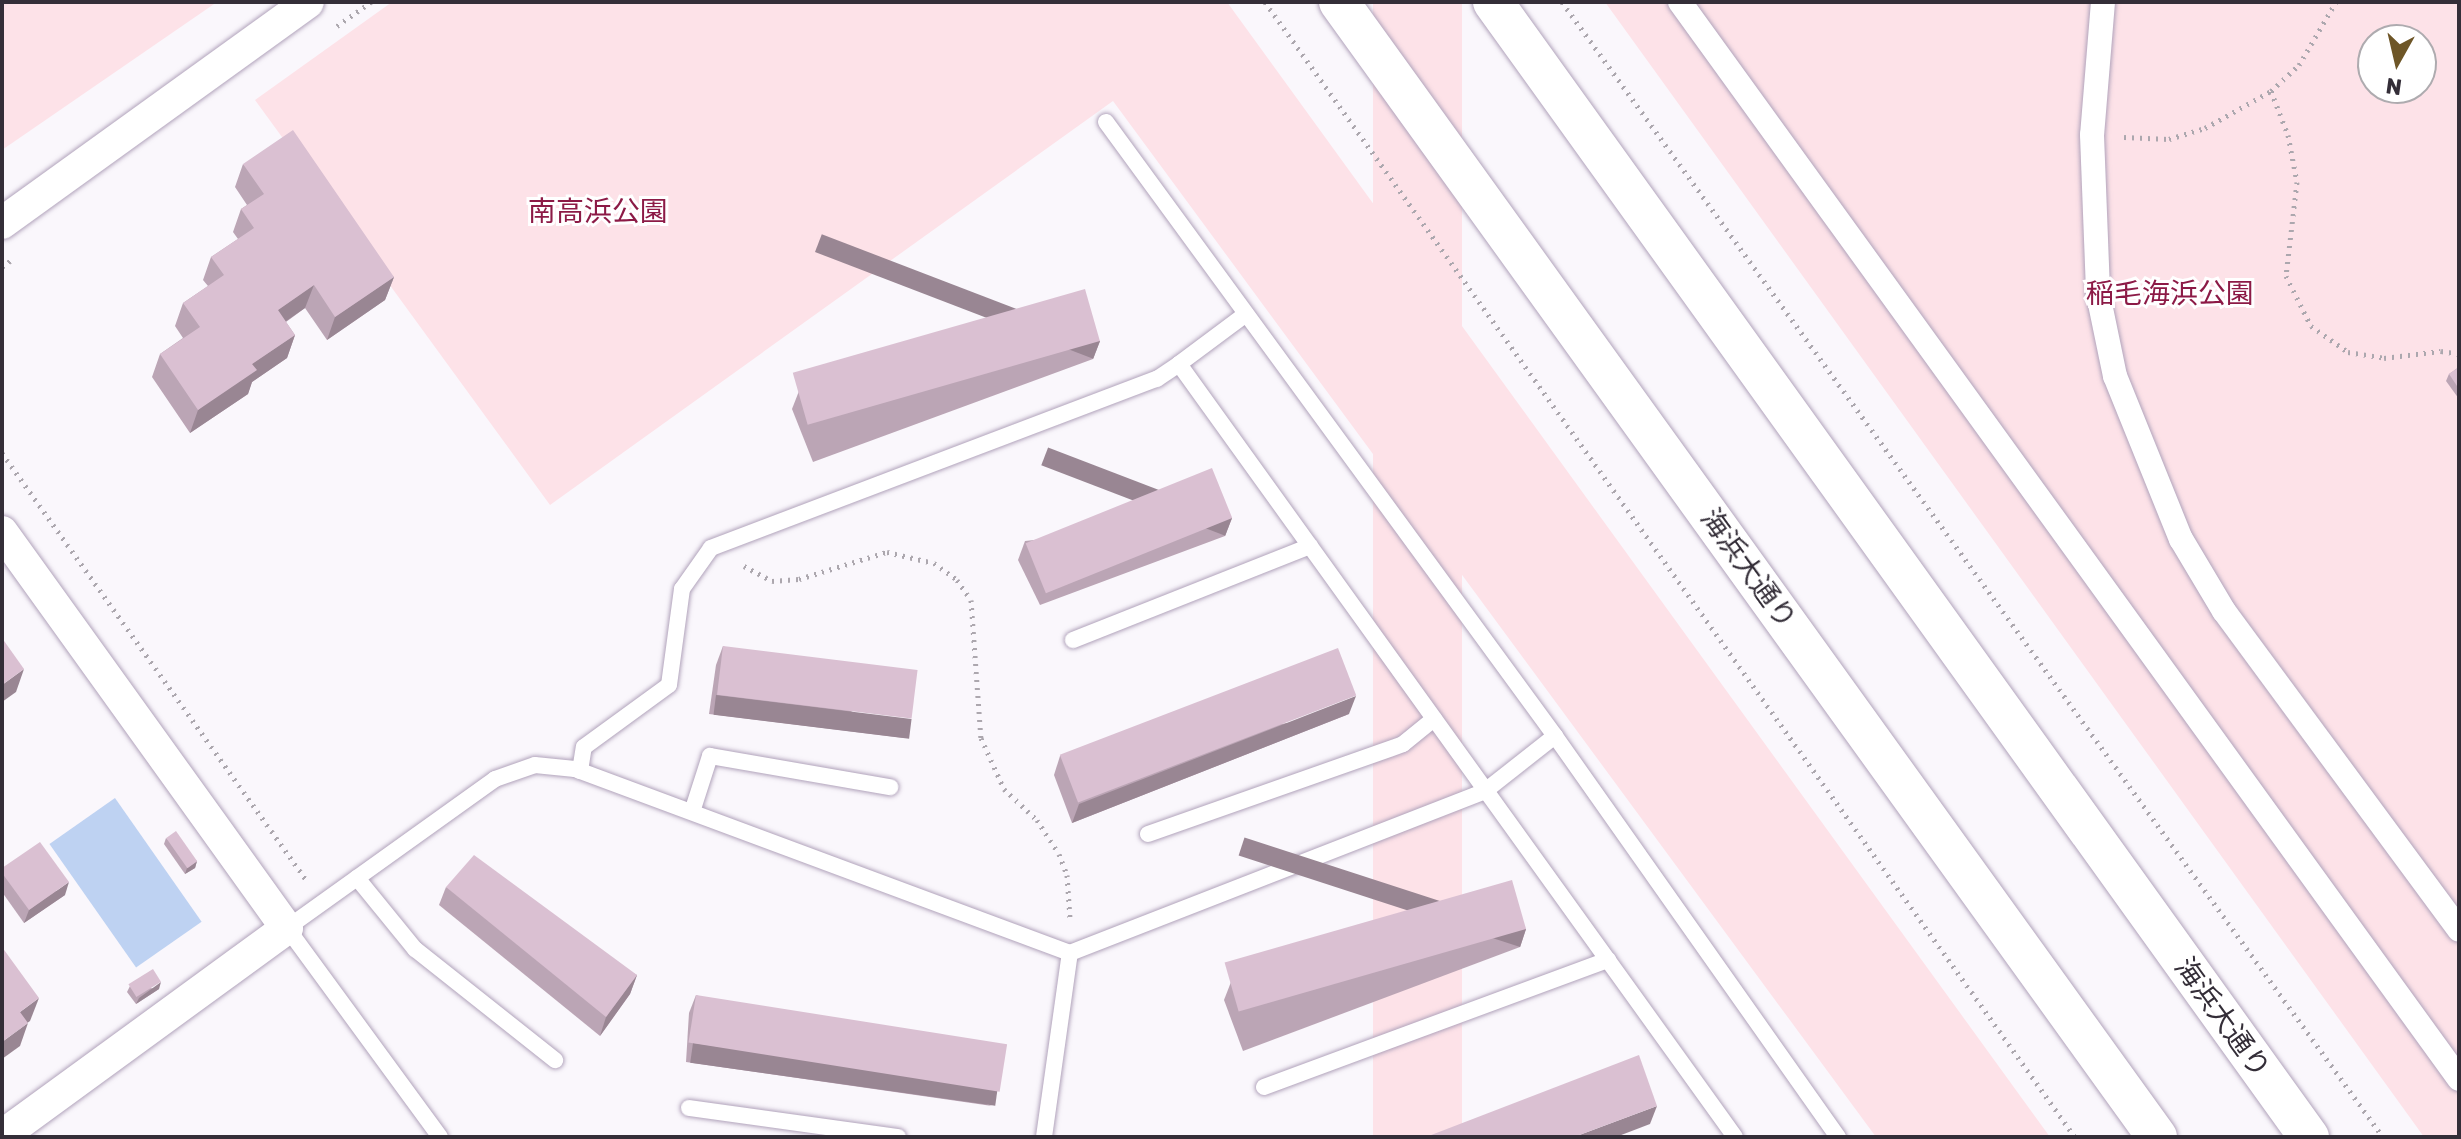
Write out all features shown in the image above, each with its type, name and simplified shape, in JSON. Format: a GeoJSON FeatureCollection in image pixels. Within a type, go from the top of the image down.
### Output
{"type":"FeatureCollection","features":[{"type":"Feature","properties":{"kind":"street"},"geometry":{"type":"LineString","coordinates":[[2,223],[308,2]]}},
{"type":"Feature","properties":{"kind":"street","name":"海浜大通り"},"geometry":{"type":"LineString","coordinates":[[1339,2],[2157,1137]]}},
{"type":"Feature","properties":{"kind":"street","name":"海浜大通り"},"geometry":{"type":"LineString","coordinates":[[1493,2],[2309,1137]]}},
{"type":"Feature","properties":{"kind":"street"},"geometry":{"type":"LineString","coordinates":[[1680,2],[2459,1079]]}},
{"type":"Feature","properties":{"kind":"street"},"geometry":{"type":"LineString","coordinates":[[2103,2],[2092,135],[2098,294],[2115,376],[2181,539],[2224,611],[2459,930]]}},
{"type":"Feature","properties":{"kind":"street"},"geometry":{"type":"LineString","coordinates":[[2,532],[287,928],[2,1136]]}},
{"type":"Feature","properties":{"kind":"lane"},"geometry":{"type":"LineString","coordinates":[[1106,122],[1555,736],[1838,1137]]}},
{"type":"Feature","properties":{"kind":"lane"},"geometry":{"type":"LineString","coordinates":[[580,771],[584,747],[669,685],[682,589],[711,548],[1157,379],[1246,314]]}},
{"type":"Feature","properties":{"kind":"lane"},"geometry":{"type":"LineString","coordinates":[[1179,364],[1733,1137]]}},
{"type":"Feature","properties":{"kind":"lane"},"geometry":{"type":"LineString","coordinates":[[1073,640],[1310,546]]}},
{"type":"Feature","properties":{"kind":"lane"},"geometry":{"type":"LineString","coordinates":[[1148,834],[1403,744],[1434,719]]}},
{"type":"Feature","properties":{"kind":"lane"},"geometry":{"type":"LineString","coordinates":[[440,1137],[287,928],[495,779],[535,765],[580,771],[1070,953],[1485,791],[1555,736]]}},
{"type":"Feature","properties":{"kind":"lane"},"geometry":{"type":"LineString","coordinates":[[692,812],[710,756],[890,787]]}},
{"type":"Feature","properties":{"kind":"lane"},"geometry":{"type":"LineString","coordinates":[[357,878],[415,949],[555,1060]]}},
{"type":"Feature","properties":{"kind":"lane"},"geometry":{"type":"LineString","coordinates":[[1044,1137],[1070,953]]}},
{"type":"Feature","properties":{"kind":"lane"},"geometry":{"type":"LineString","coordinates":[[1264,1087],[1608,960]]}},
{"type":"Feature","properties":{"kind":"lane"},"geometry":{"type":"LineString","coordinates":[[689,1108],[898,1137]]}},
{"type":"Feature","properties":{"kind":"path"},"geometry":{"type":"LineString","coordinates":[[1265,2],[2075,1137]]}},
{"type":"Feature","properties":{"kind":"path"},"geometry":{"type":"LineString","coordinates":[[1562,2],[2383,1137]]}},
{"type":"Feature","properties":{"kind":"path"},"geometry":{"type":"LineString","coordinates":[[2092,135],[2169,139],[2205,128],[2271,91],[2307,54],[2336,2]]}},
{"type":"Feature","properties":{"kind":"path"},"geometry":{"type":"LineString","coordinates":[[2271,91],[2288,135],[2297,182],[2286,276],[2311,326],[2348,352],[2384,358],[2459,354]]}},
{"type":"Feature","properties":{"kind":"path"},"geometry":{"type":"LineString","coordinates":[[2,453],[310,885]]}},
{"type":"Feature","properties":{"kind":"path"},"geometry":{"type":"LineString","coordinates":[[729,542],[754,576],[772,581],[799,579],[887,552],[934,563],[957,580],[971,600],[981,738],[1004,789],[1037,820],[1059,854],[1067,875],[1070,918]]}},
{"type":"Feature","properties":{"kind":"green space"},"geometry":{"type":"Polygon","coordinates":[[[2,2],[217,2],[2,150],[2,2]]]}},
{"type":"Feature","properties":{"kind":"green space","name":"南高浜公園"},"geometry":{"type":"Polygon","coordinates":[[[392,2],[1227,2],[2050,1137],[1876,1137],[1113,101],[550,505],[255,100],[392,2]]]}},
{"type":"Feature","properties":{"kind":"green space"},"geometry":{"type":"Polygon","coordinates":[[[1373,2],[1462,2],[1462,1137],[1373,1137],[1373,2]]]}},
{"type":"Feature","properties":{"kind":"green space","name":"稲毛海浜公園"},"geometry":{"type":"Polygon","coordinates":[[[1605,2],[2459,2],[2459,1137],[2424,1137],[1605,2]]]}},
{"type":"Feature","properties":{"kind":"water"},"geometry":{"type":"Polygon","coordinates":[[[115,798],[202,922],[136,968],[49,844],[115,798]]]}},
{"type":"Feature","properties":{"kind":"building"},"geometry":{"type":"Polygon","coordinates":[[[293,130],[394,277],[335,317],[314,285],[278,310],[295,335],[252,364],[257,370],[198,410],[160,354],[200,327],[183,303],[224,275],[211,257],[254,228],[241,209],[264,194],[243,164],[293,130]]]}},
{"type":"Feature","properties":{"kind":"building"},"geometry":{"type":"Polygon","coordinates":[[[1085,289],[1100,341],[808,425],[793,373],[1085,289]]]}},
{"type":"Feature","properties":{"kind":"building"},"geometry":{"type":"Polygon","coordinates":[[[2459,367],[2459,389],[2449,374],[2459,367]]]}},
{"type":"Feature","properties":{"kind":"building"},"geometry":{"type":"Polygon","coordinates":[[[1212,468],[1232,518],[1046,593],[1026,543],[1212,468]]]}},
{"type":"Feature","properties":{"kind":"building"},"geometry":{"type":"Polygon","coordinates":[[[2,638],[24,669],[2,685],[2,638]]]}},
{"type":"Feature","properties":{"kind":"building"},"geometry":{"type":"Polygon","coordinates":[[[723,646],[918,670],[912,719],[717,695],[723,646]]]}},
{"type":"Feature","properties":{"kind":"building"},"geometry":{"type":"Polygon","coordinates":[[[1338,648],[1356,696],[1078,802],[1060,755],[1338,648]]]}},
{"type":"Feature","properties":{"kind":"building"},"geometry":{"type":"Polygon","coordinates":[[[176,831],[197,861],[187,868],[166,838],[176,831]]]}},
{"type":"Feature","properties":{"kind":"building"},"geometry":{"type":"Polygon","coordinates":[[[40,842],[69,882],[29,910],[2,873],[2,868],[40,842]]]}},
{"type":"Feature","properties":{"kind":"building"},"geometry":{"type":"Polygon","coordinates":[[[474,855],[637,975],[606,1017],[446,887],[474,855]]]}},
{"type":"Feature","properties":{"kind":"building"},"geometry":{"type":"Polygon","coordinates":[[[1512,880],[1526,929],[1239,1011],[1225,962],[1512,880]]]}},
{"type":"Feature","properties":{"kind":"building"},"geometry":{"type":"Polygon","coordinates":[[[2,947],[39,998],[20,1012],[28,1023],[2,1042],[2,947]]]}},
{"type":"Feature","properties":{"kind":"building"},"geometry":{"type":"Polygon","coordinates":[[[153,969],[161,982],[136,997],[128,984],[153,969]]]}},
{"type":"Feature","properties":{"kind":"building"},"geometry":{"type":"Polygon","coordinates":[[[696,995],[1007,1044],[1000,1092],[688,1042],[696,995]]]}},
{"type":"Feature","properties":{"kind":"building"},"geometry":{"type":"Polygon","coordinates":[[[1639,1055],[1657,1106],[1574,1137],[1426,1137],[1639,1055]]]}}]}
